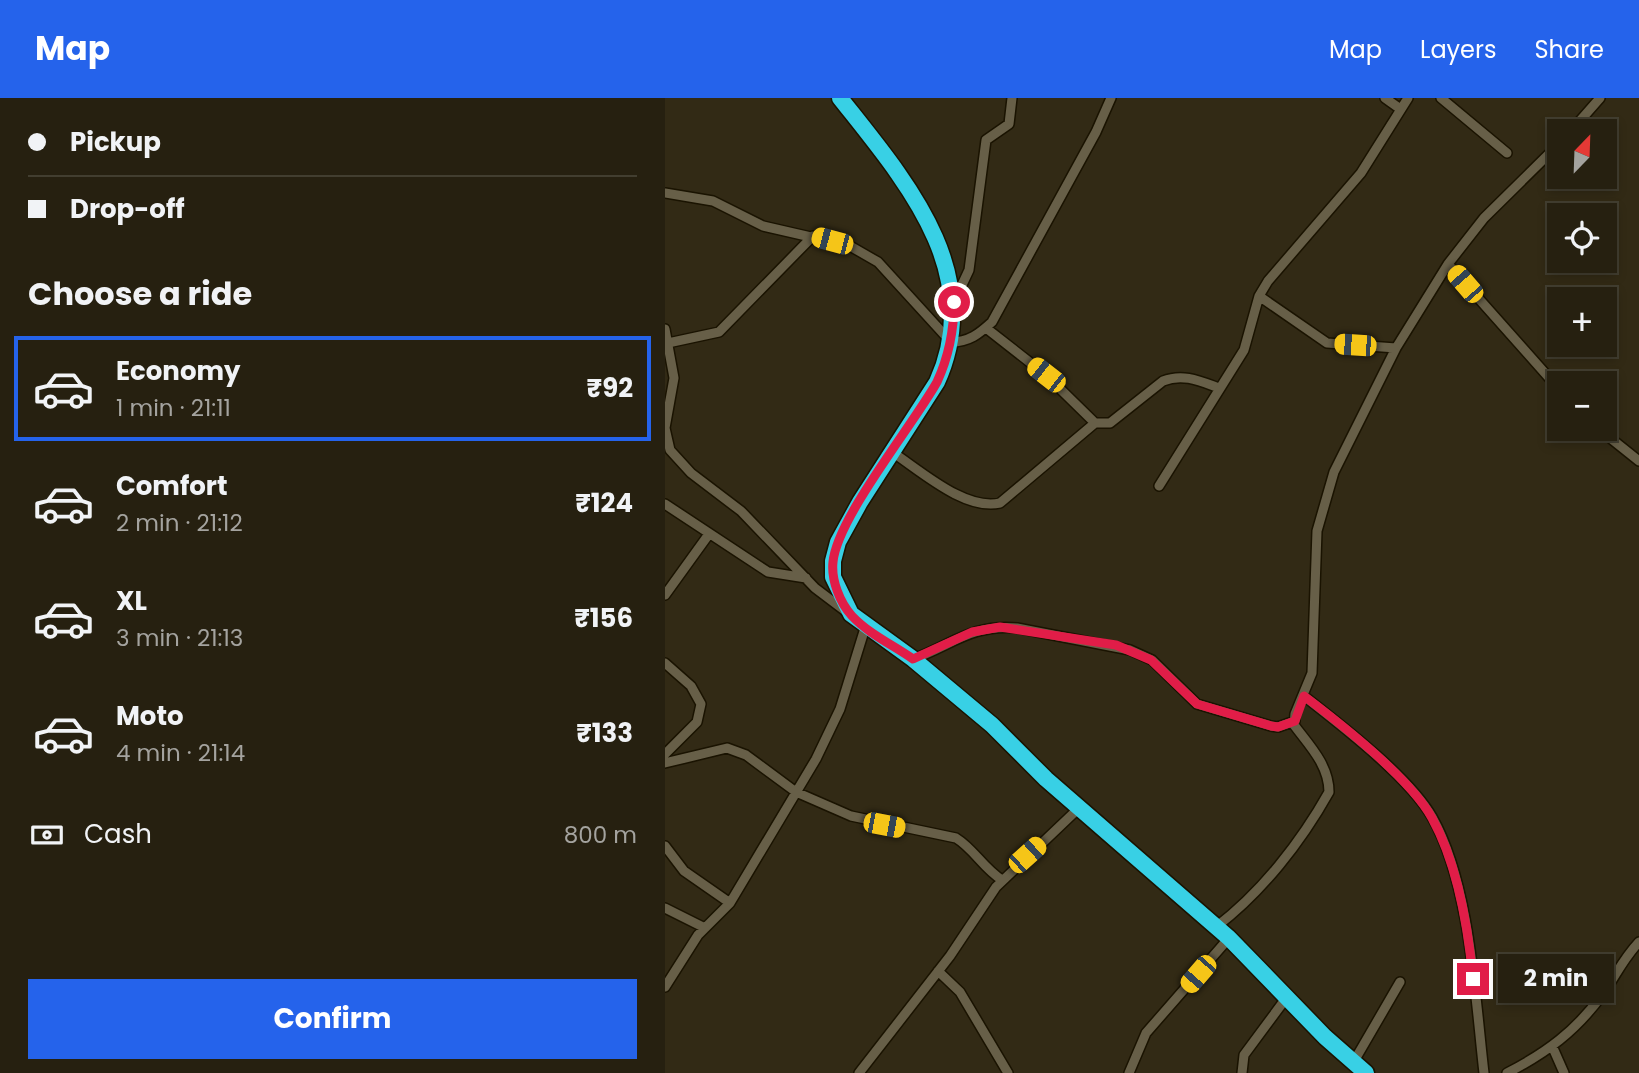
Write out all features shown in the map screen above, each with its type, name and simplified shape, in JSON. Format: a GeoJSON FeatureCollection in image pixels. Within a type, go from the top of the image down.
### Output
{"type":"FeatureCollection","features":[{"type":"Feature","properties":{"kind":"highway"},"geometry":{"type":"LineString","coordinates":[[840,98],[891,161],[918,202],[940,251],[954,302],[951,342],[937,382],[849,520],[833,561],[838,592],[851,614],[865,628],[913,659],[992,725],[1079,808],[1229,938],[1360,1068]]}},
{"type":"Feature","properties":{"kind":"street"},"geometry":{"type":"LineString","coordinates":[[954,302],[969,270],[986,140],[1009,124],[1012,98]]}},
{"type":"Feature","properties":{"kind":"street"},"geometry":{"type":"LineString","coordinates":[[665,193],[713,201],[764,226],[850,246],[878,262],[951,342],[971,339],[986,328],[1002,306],[1111,98]]}},
{"type":"Feature","properties":{"kind":"street"},"geometry":{"type":"LineString","coordinates":[[1385,98],[1399,108]]}},
{"type":"Feature","properties":{"kind":"street"},"geometry":{"type":"LineString","coordinates":[[1159,486],[1244,350],[1259,296],[1281,263],[1361,173],[1399,108],[1408,98]]}},
{"type":"Feature","properties":{"kind":"street"},"geometry":{"type":"LineString","coordinates":[[1441,98],[1507,153]]}},
{"type":"Feature","properties":{"kind":"street"},"geometry":{"type":"LineString","coordinates":[[1582,119],[1600,98]]}},
{"type":"Feature","properties":{"kind":"street"},"geometry":{"type":"LineString","coordinates":[[1216,927],[1248,901],[1272,873],[1329,792],[1329,782],[1321,761],[1294,725],[1314,654],[1317,531],[1326,492],[1396,348],[1448,264],[1484,218],[1547,156]]}},
{"type":"Feature","properties":{"kind":"street"},"geometry":{"type":"LineString","coordinates":[[668,343],[719,332],[813,236]]}},
{"type":"Feature","properties":{"kind":"street"},"geometry":{"type":"LineString","coordinates":[[1448,264],[1547,375]]}},
{"type":"Feature","properties":{"kind":"street"},"geometry":{"type":"LineString","coordinates":[[1259,296],[1327,343],[1396,348]]}},
{"type":"Feature","properties":{"kind":"street"},"geometry":{"type":"LineString","coordinates":[[986,328],[1046,375],[1095,423]]}},
{"type":"Feature","properties":{"kind":"street"},"geometry":{"type":"LineString","coordinates":[[665,329],[674,378],[665,428],[670,450],[691,473],[741,511],[829,601],[851,614]]}},
{"type":"Feature","properties":{"kind":"street"},"geometry":{"type":"LineString","coordinates":[[892,452],[965,499],[989,506],[1000,503],[1095,423],[1110,423],[1163,381],[1173,377],[1190,378],[1219,388]]}},
{"type":"Feature","properties":{"kind":"street"},"geometry":{"type":"LineString","coordinates":[[1614,441],[1639,461]]}},
{"type":"Feature","properties":{"kind":"street"},"geometry":{"type":"LineString","coordinates":[[665,503],[768,572],[806,578]]}},
{"type":"Feature","properties":{"kind":"street"},"geometry":{"type":"LineString","coordinates":[[665,595],[709,534]]}},
{"type":"Feature","properties":{"kind":"street"},"geometry":{"type":"LineString","coordinates":[[913,659],[972,632],[1000,627],[1029,630],[1116,645],[1141,654],[1164,670],[1190,699],[1207,708],[1271,726],[1278,727],[1295,721]]}},
{"type":"Feature","properties":{"kind":"street"},"geometry":{"type":"LineString","coordinates":[[665,987],[705,928],[730,903],[796,792],[840,709],[865,628]]}},
{"type":"Feature","properties":{"kind":"street"},"geometry":{"type":"LineString","coordinates":[[665,663],[691,686],[701,704],[697,722],[665,754]]}},
{"type":"Feature","properties":{"kind":"street"},"geometry":{"type":"LineString","coordinates":[[1304,696],[1362,743],[1410,789],[1432,817],[1448,860],[1466,927],[1483,1073]]}},
{"type":"Feature","properties":{"kind":"street"},"geometry":{"type":"LineString","coordinates":[[665,763],[727,748],[746,755],[796,792],[867,821],[956,838],[965,843],[985,868],[1002,880]]}},
{"type":"Feature","properties":{"kind":"street"},"geometry":{"type":"LineString","coordinates":[[859,1073],[938,971],[1002,880],[1079,808]]}},
{"type":"Feature","properties":{"kind":"street"},"geometry":{"type":"LineString","coordinates":[[665,846],[684,871],[730,903]]}},
{"type":"Feature","properties":{"kind":"street"},"geometry":{"type":"LineString","coordinates":[[665,908],[705,928]]}},
{"type":"Feature","properties":{"kind":"street"},"geometry":{"type":"LineString","coordinates":[[1129,1073],[1146,1033],[1229,938]]}},
{"type":"Feature","properties":{"kind":"street"},"geometry":{"type":"LineString","coordinates":[[1507,1073],[1553,1048],[1588,1013],[1620,962],[1639,942]]}},
{"type":"Feature","properties":{"kind":"street"},"geometry":{"type":"LineString","coordinates":[[938,971],[960,992],[1008,1073]]}},
{"type":"Feature","properties":{"kind":"street"},"geometry":{"type":"LineString","coordinates":[[1360,1068],[1400,982]]}},
{"type":"Feature","properties":{"kind":"street"},"geometry":{"type":"LineString","coordinates":[[1242,1073],[1244,1055],[1287,997]]}},
{"type":"Feature","properties":{"kind":"street"},"geometry":{"type":"LineString","coordinates":[[1553,1048],[1564,1073]]}},
{"type":"Feature","properties":{"kind":"route"},"geometry":{"type":"LineString","coordinates":[[954,302],[954,321],[947,360],[937,382],[860,502],[838,542],[833,561],[834,577],[838,592],[851,614],[865,628],[913,659],[972,632],[1000,627],[1116,645],[1151,660],[1197,704],[1271,726],[1278,727],[1295,721],[1295,714],[1304,696],[1362,743],[1410,789],[1432,817],[1441,835],[1460,897],[1473,979]]}}]}
